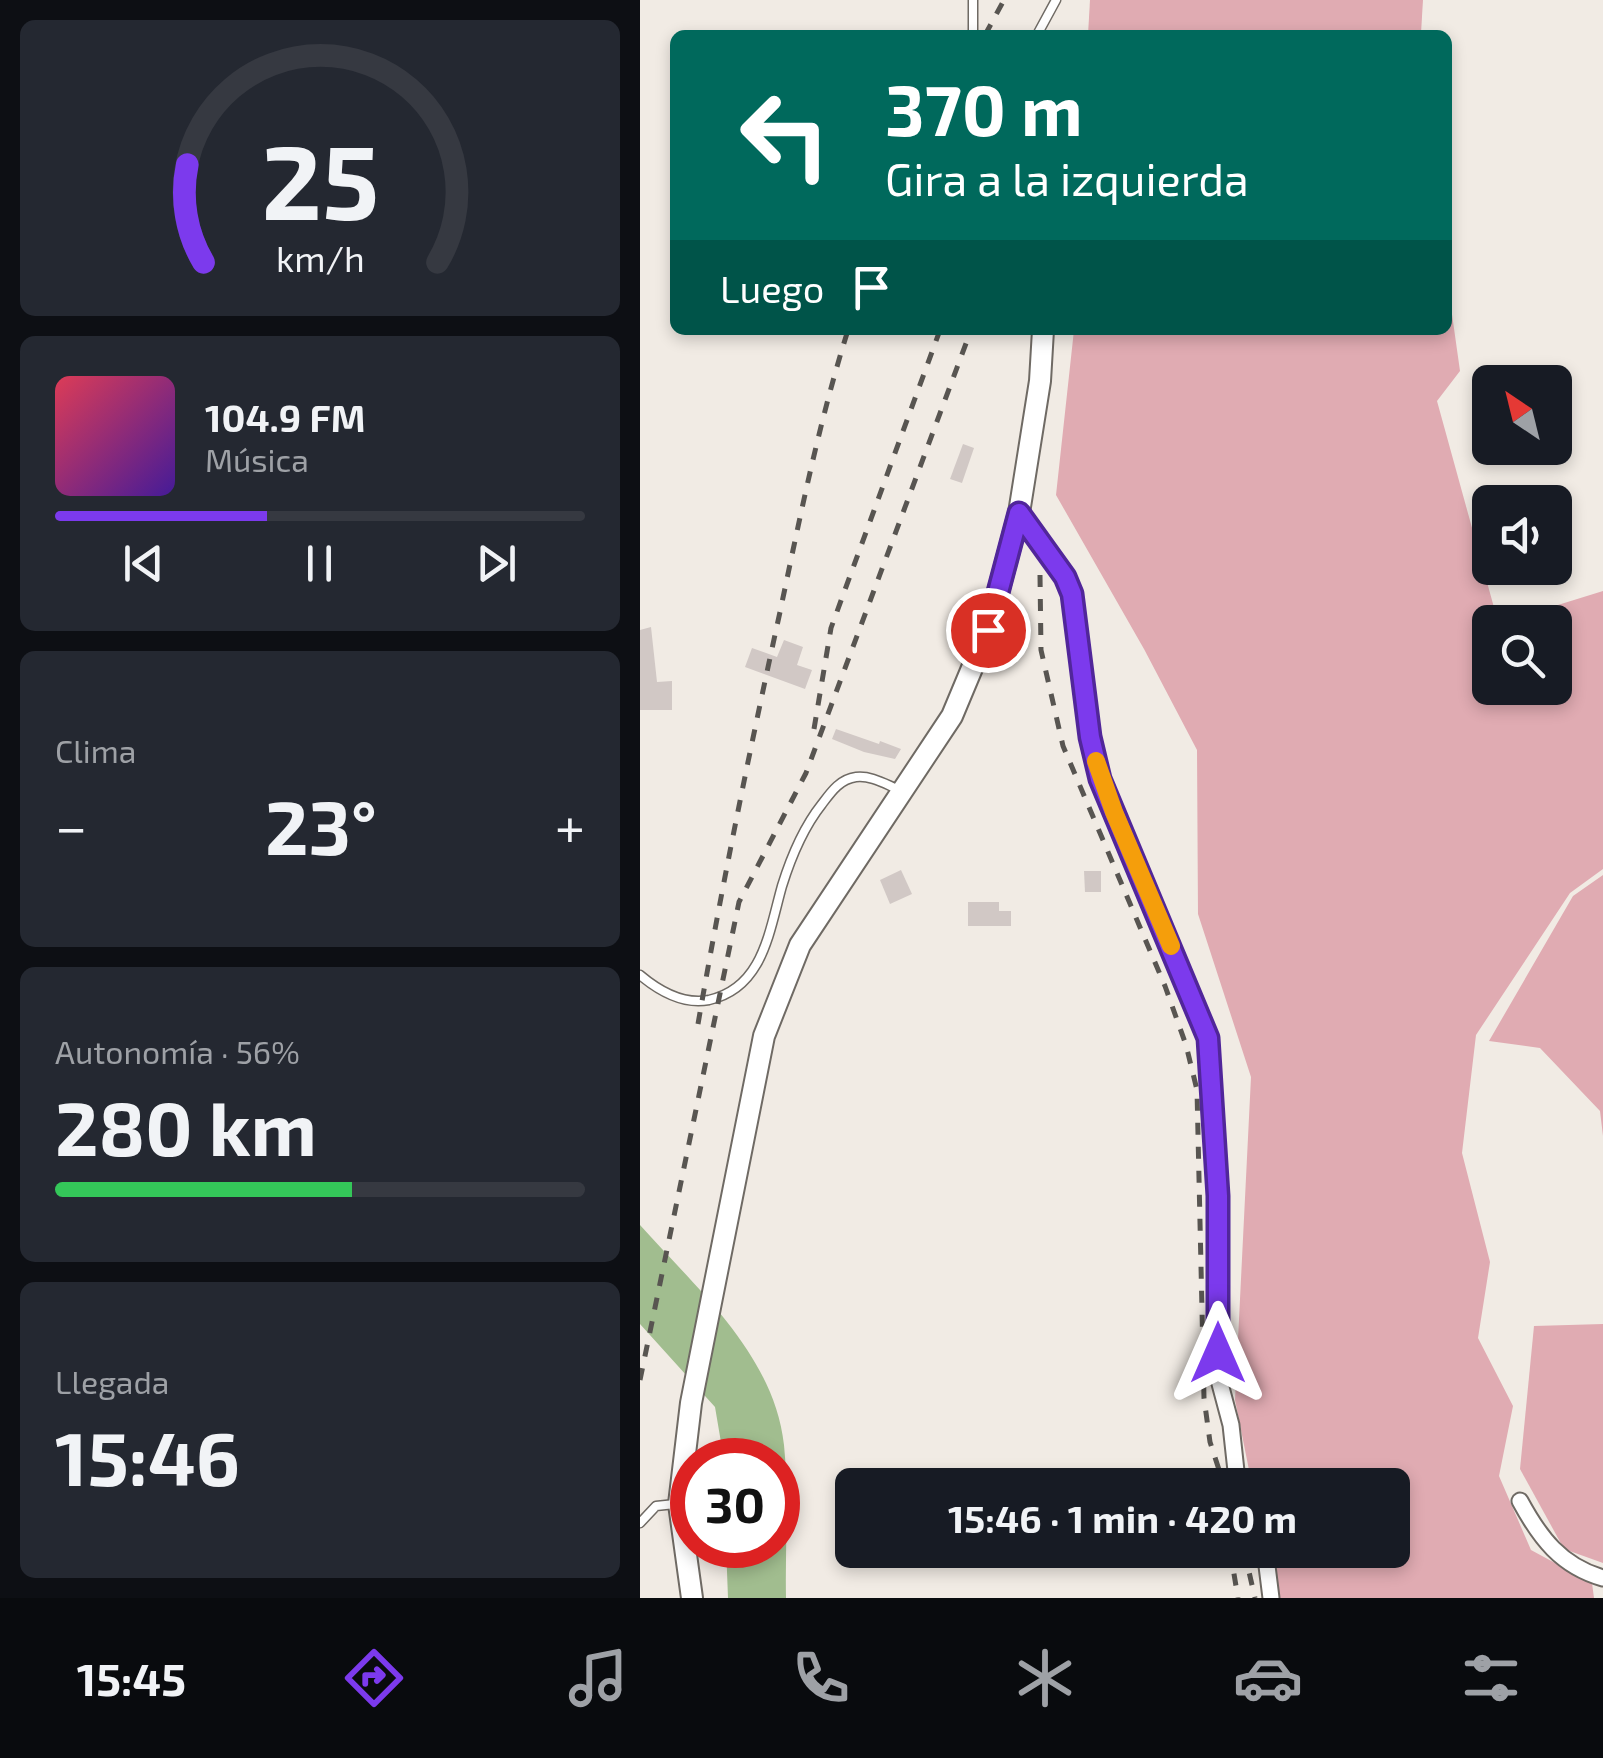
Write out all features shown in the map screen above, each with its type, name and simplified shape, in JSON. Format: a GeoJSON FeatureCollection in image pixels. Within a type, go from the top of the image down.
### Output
{"type":"FeatureCollection","features":[{"type":"Feature","properties":{"kind":"street"},"geometry":{"type":"LineString","coordinates":[[687,1438],[764,1036],[800,945],[952,716],[988,630],[1019,513],[1040,381],[1042,335]]}},
{"type":"Feature","properties":{"kind":"street"},"geometry":{"type":"LineString","coordinates":[[1019,513],[1065,577],[1072,594],[1090,737],[1100,779],[1208,1038],[1218,1196],[1219,1380],[1232,1425],[1236,1468]]}},
{"type":"Feature","properties":{"kind":"street"},"geometry":{"type":"LineString","coordinates":[[1520,1501],[1536,1531],[1559,1557],[1603,1578]]}},
{"type":"Feature","properties":{"kind":"street"},"geometry":{"type":"LineString","coordinates":[[688,1568],[692,1598]]}},
{"type":"Feature","properties":{"kind":"street"},"geometry":{"type":"LineString","coordinates":[[1267,1568],[1271,1598]]}},
{"type":"Feature","properties":{"kind":"lane"},"geometry":{"type":"LineString","coordinates":[[973,30],[974,0]]}},
{"type":"Feature","properties":{"kind":"lane"},"geometry":{"type":"LineString","coordinates":[[1040,30],[1056,0]]}},
{"type":"Feature","properties":{"kind":"lane"},"geometry":{"type":"LineString","coordinates":[[640,975],[668,995],[696,1002],[726,996],[749,978],[766,948],[784,882],[806,824],[835,786],[854,777],[868,778],[904,791]]}},
{"type":"Feature","properties":{"kind":"lane"},"geometry":{"type":"LineString","coordinates":[[640,1523],[656,1506],[670,1505]]}},
{"type":"Feature","properties":{"kind":"shaded area"},"geometry":{"type":"Polygon","coordinates":[[[1090,0],[1423,0],[1421,30],[1088,30],[1090,0]]]}},
{"type":"Feature","properties":{"kind":"shaded area"},"geometry":{"type":"Polygon","coordinates":[[[1452,314],[1460,371],[1437,401],[1472,528],[1472,585],[1488,585],[1493,605],[1472,605],[1472,705],[1572,705],[1572,605],[1558,605],[1603,591],[1603,869],[1570,893],[1476,1035],[1462,1153],[1490,1262],[1478,1338],[1513,1406],[1499,1476],[1531,1550],[1592,1583],[1594,1598],[1276,1598],[1270,1568],[1410,1568],[1410,1468],[1249,1468],[1235,1400],[1251,1077],[1198,914],[1197,750],[1056,495],[1073,335],[1452,335],[1452,314]]]}},
{"type":"Feature","properties":{"kind":"shaded area"},"geometry":{"type":"Polygon","coordinates":[[[1603,875],[1603,1136],[1600,1111],[1540,1048],[1489,1041],[1573,896],[1603,875]]]}},
{"type":"Feature","properties":{"kind":"shaded area"},"geometry":{"type":"Polygon","coordinates":[[[640,1225],[708,1299],[749,1353],[777,1412],[783,1438],[720,1438],[715,1407],[640,1324],[640,1225]]]}},
{"type":"Feature","properties":{"kind":"shaded area"},"geometry":{"type":"Polygon","coordinates":[[[1603,1324],[1603,1563],[1564,1549],[1520,1469],[1534,1326],[1603,1324]]]}},
{"type":"Feature","properties":{"kind":"shaded area"},"geometry":{"type":"Polygon","coordinates":[[[727,1568],[786,1568],[786,1598],[728,1598],[727,1568]]]}},
{"type":"Feature","properties":{"kind":"building"},"geometry":{"type":"Polygon","coordinates":[[[963,444],[974,448],[962,483],[950,479],[963,444]]]}},
{"type":"Feature","properties":{"kind":"building"},"geometry":{"type":"Polygon","coordinates":[[[651,627],[657,682],[672,681],[672,710],[640,710],[640,630],[651,627]]]}},
{"type":"Feature","properties":{"kind":"building"},"geometry":{"type":"Polygon","coordinates":[[[784,640],[803,647],[797,665],[812,670],[805,689],[745,667],[752,648],[777,657],[784,640]]]}},
{"type":"Feature","properties":{"kind":"building"},"geometry":{"type":"Polygon","coordinates":[[[836,729],[901,749],[895,759],[864,752],[832,739],[836,729]]]}},
{"type":"Feature","properties":{"kind":"building"},"geometry":{"type":"Polygon","coordinates":[[[901,870],[912,894],[890,904],[880,880],[901,870]]]}},
{"type":"Feature","properties":{"kind":"building"},"geometry":{"type":"Polygon","coordinates":[[[1084,871],[1101,871],[1101,892],[1085,892],[1084,871]]]}},
{"type":"Feature","properties":{"kind":"building"},"geometry":{"type":"Polygon","coordinates":[[[968,902],[999,902],[999,911],[1011,911],[1011,926],[968,926],[968,902]]]}},
{"type":"Feature","properties":{"kind":"railway"},"geometry":{"type":"LineString","coordinates":[[988,30],[1004,0]]}},
{"type":"Feature","properties":{"kind":"railway"},"geometry":{"type":"LineString","coordinates":[[698,1024],[803,505],[847,335]]}},
{"type":"Feature","properties":{"kind":"railway"},"geometry":{"type":"LineString","coordinates":[[814,729],[831,628],[938,335]]}},
{"type":"Feature","properties":{"kind":"railway"},"geometry":{"type":"LineString","coordinates":[[640,1380],[739,902],[806,773],[969,335]]}},
{"type":"Feature","properties":{"kind":"railway"},"geometry":{"type":"LineString","coordinates":[[1040,575],[1041,650],[1063,746],[1165,986],[1197,1090],[1204,1398],[1210,1442],[1218,1468]]}},
{"type":"Feature","properties":{"kind":"railway"},"geometry":{"type":"LineString","coordinates":[[1233,1568],[1238,1598]]}},
{"type":"Feature","properties":{"kind":"railway"},"geometry":{"type":"LineString","coordinates":[[1248,1568],[1255,1598]]}},
{"type":"Feature","properties":{"kind":"slow traffic"},"geometry":{"type":"LineString","coordinates":[[1096,761],[1100,779],[1171,946]]}},
{"type":"Feature","properties":{"kind":"route"},"geometry":{"type":"LineString","coordinates":[[988,630],[1019,513],[1065,577],[1072,594],[1090,737],[1100,779],[1208,1038],[1218,1196],[1218,1353]]}}]}
